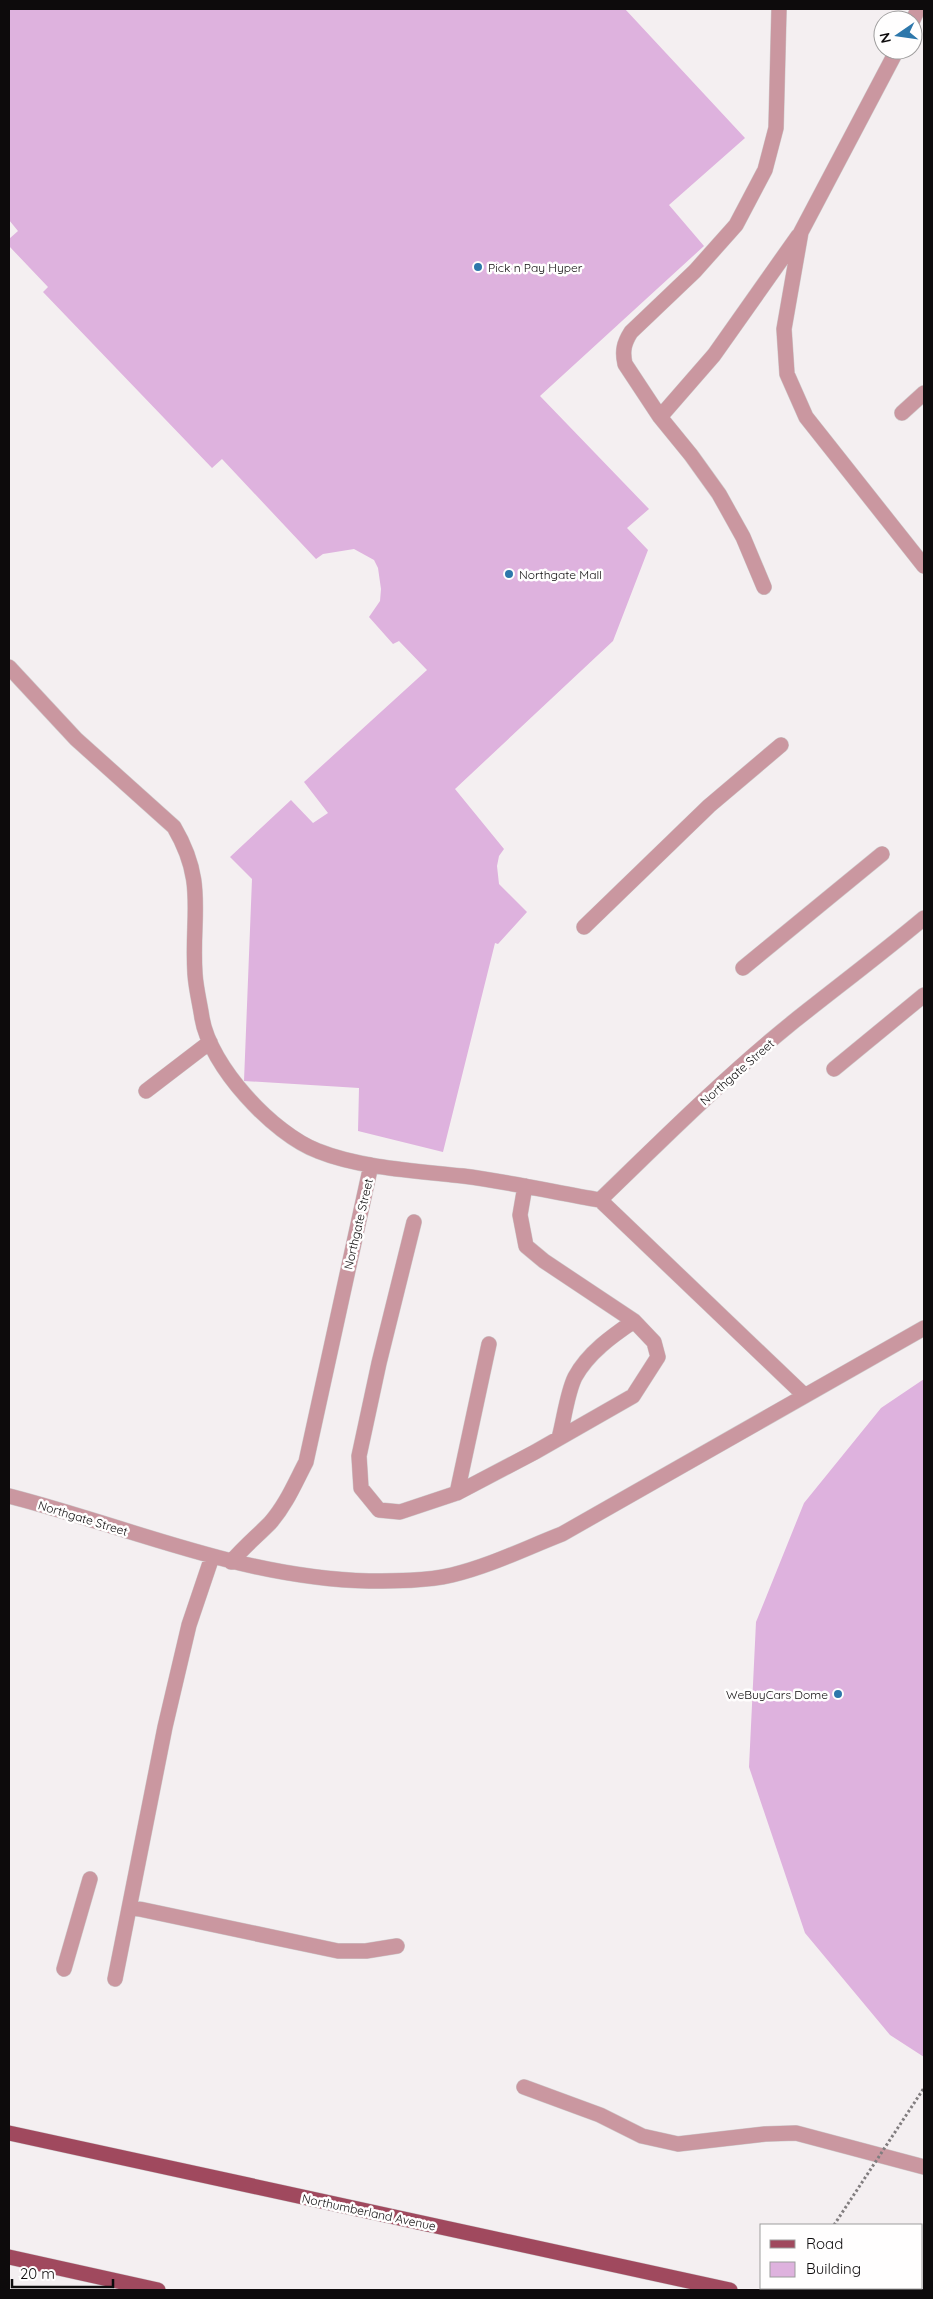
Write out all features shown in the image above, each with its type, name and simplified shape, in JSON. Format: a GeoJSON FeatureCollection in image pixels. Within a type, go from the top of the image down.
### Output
{"type":"FeatureCollection","features":[{"type":"Feature","properties":{"kind":"main road","name":"Northumberland Avenue"},"geometry":{"type":"LineString","coordinates":[[9,2133],[730,2290]]}},
{"type":"Feature","properties":{"kind":"main road"},"geometry":{"type":"LineString","coordinates":[[9,2257],[158,2290]]}},
{"type":"Feature","properties":{"kind":"lane"},"geometry":{"type":"LineString","coordinates":[[764,587],[743,537],[719,494],[660,417],[625,364],[624,342],[631,332],[695,270],[736,225],[765,170],[776,128],[779,9]]}},
{"type":"Feature","properties":{"kind":"lane"},"geometry":{"type":"LineString","coordinates":[[660,417],[714,356],[800,232],[892,60]]}},
{"type":"Feature","properties":{"kind":"lane"},"geometry":{"type":"LineString","coordinates":[[800,232],[784,328],[787,374],[806,417],[924,566]]}},
{"type":"Feature","properties":{"kind":"lane"},"geometry":{"type":"LineString","coordinates":[[902,413],[924,393]]}},
{"type":"Feature","properties":{"kind":"lane"},"geometry":{"type":"LineString","coordinates":[[9,667],[76,740],[167,820],[181,839],[194,874],[197,897],[195,974],[204,1028],[219,1059],[244,1095],[298,1142],[318,1152],[371,1165]]}},
{"type":"Feature","properties":{"kind":"lane"},"geometry":{"type":"LineString","coordinates":[[584,927],[709,806],[781,745]]}},
{"type":"Feature","properties":{"kind":"lane"},"geometry":{"type":"LineString","coordinates":[[743,968],[882,854]]}},
{"type":"Feature","properties":{"kind":"lane","name":"Northgate Street"},"geometry":{"type":"LineString","coordinates":[[9,1496],[231,1562],[249,1541],[270,1522],[287,1500],[306,1462],[371,1165],[525,1186],[600,1200],[721,1084],[793,1023],[924,918]]}},
{"type":"Feature","properties":{"kind":"lane"},"geometry":{"type":"LineString","coordinates":[[834,1069],[924,994]]}},
{"type":"Feature","properties":{"kind":"lane"},"geometry":{"type":"LineString","coordinates":[[146,1091],[210,1042]]}},
{"type":"Feature","properties":{"kind":"lane"},"geometry":{"type":"LineString","coordinates":[[414,1222],[379,1363],[359,1456],[361,1488],[379,1510],[400,1512],[457,1493],[633,1396],[658,1357],[654,1342],[634,1321],[544,1261],[526,1246],[520,1215],[525,1186]]}},
{"type":"Feature","properties":{"kind":"lane"},"geometry":{"type":"LineString","coordinates":[[600,1200],[804,1395]]}},
{"type":"Feature","properties":{"kind":"lane"},"geometry":{"type":"LineString","coordinates":[[559,1438],[574,1378],[587,1360],[606,1341],[634,1321]]}},
{"type":"Feature","properties":{"kind":"lane"},"geometry":{"type":"LineString","coordinates":[[231,1562],[289,1574],[338,1580],[392,1581],[451,1575],[505,1557],[562,1534],[924,1328]]}},
{"type":"Feature","properties":{"kind":"lane"},"geometry":{"type":"LineString","coordinates":[[457,1493],[489,1344]]}},
{"type":"Feature","properties":{"kind":"lane"},"geometry":{"type":"LineString","coordinates":[[115,1980],[165,1727],[187,1634],[212,1557]]}},
{"type":"Feature","properties":{"kind":"lane"},"geometry":{"type":"LineString","coordinates":[[64,1969],[90,1879]]}},
{"type":"Feature","properties":{"kind":"lane"},"geometry":{"type":"LineString","coordinates":[[130,1907],[338,1951],[366,1951],[397,1946]]}},
{"type":"Feature","properties":{"kind":"lane"},"geometry":{"type":"LineString","coordinates":[[524,2087],[600,2115],[642,2136],[678,2144],[765,2134],[796,2133],[924,2167]]}},
{"type":"Feature","properties":{"kind":"path"},"geometry":{"type":"LineString","coordinates":[[835,2224],[924,2088]]}},
{"type":"Feature","properties":{"kind":"building","name":"Northgate Mall"},"geometry":{"type":"Polygon","coordinates":[[[9,9],[625,9],[745,138],[669,205],[704,246],[540,396],[649,509],[627,528],[648,550],[613,641],[455,789],[504,849],[499,856],[497,866],[499,884],[527,912],[498,944],[495,943],[443,1152],[358,1131],[359,1088],[244,1081],[252,879],[230,857],[291,800],[313,823],[328,813],[304,782],[427,670],[399,641],[393,644],[369,617],[380,601],[381,589],[378,568],[374,560],[354,549],[323,554],[316,559],[222,459],[212,468],[43,292],[48,287],[9,246],[9,239],[18,231],[9,220],[9,9]]]}},
{"type":"Feature","properties":{"kind":"building","name":"WeBuyCars Dome"},"geometry":{"type":"Polygon","coordinates":[[[924,1379],[924,2057],[890,2035],[805,1933],[749,1767],[756,1622],[804,1503],[881,1408],[924,1379]]]}},
{"type":"Feature","properties":{"kind":"place","name":"Pick n Pay Hyper"},"geometry":{"type":"Point","coordinates":[478,267]}},
{"type":"Feature","properties":{"kind":"place","name":"Northgate Mall"},"geometry":{"type":"Point","coordinates":[509,574]}},
{"type":"Feature","properties":{"kind":"place","name":"WeBuyCars Dome"},"geometry":{"type":"Point","coordinates":[838,1694]}}]}
